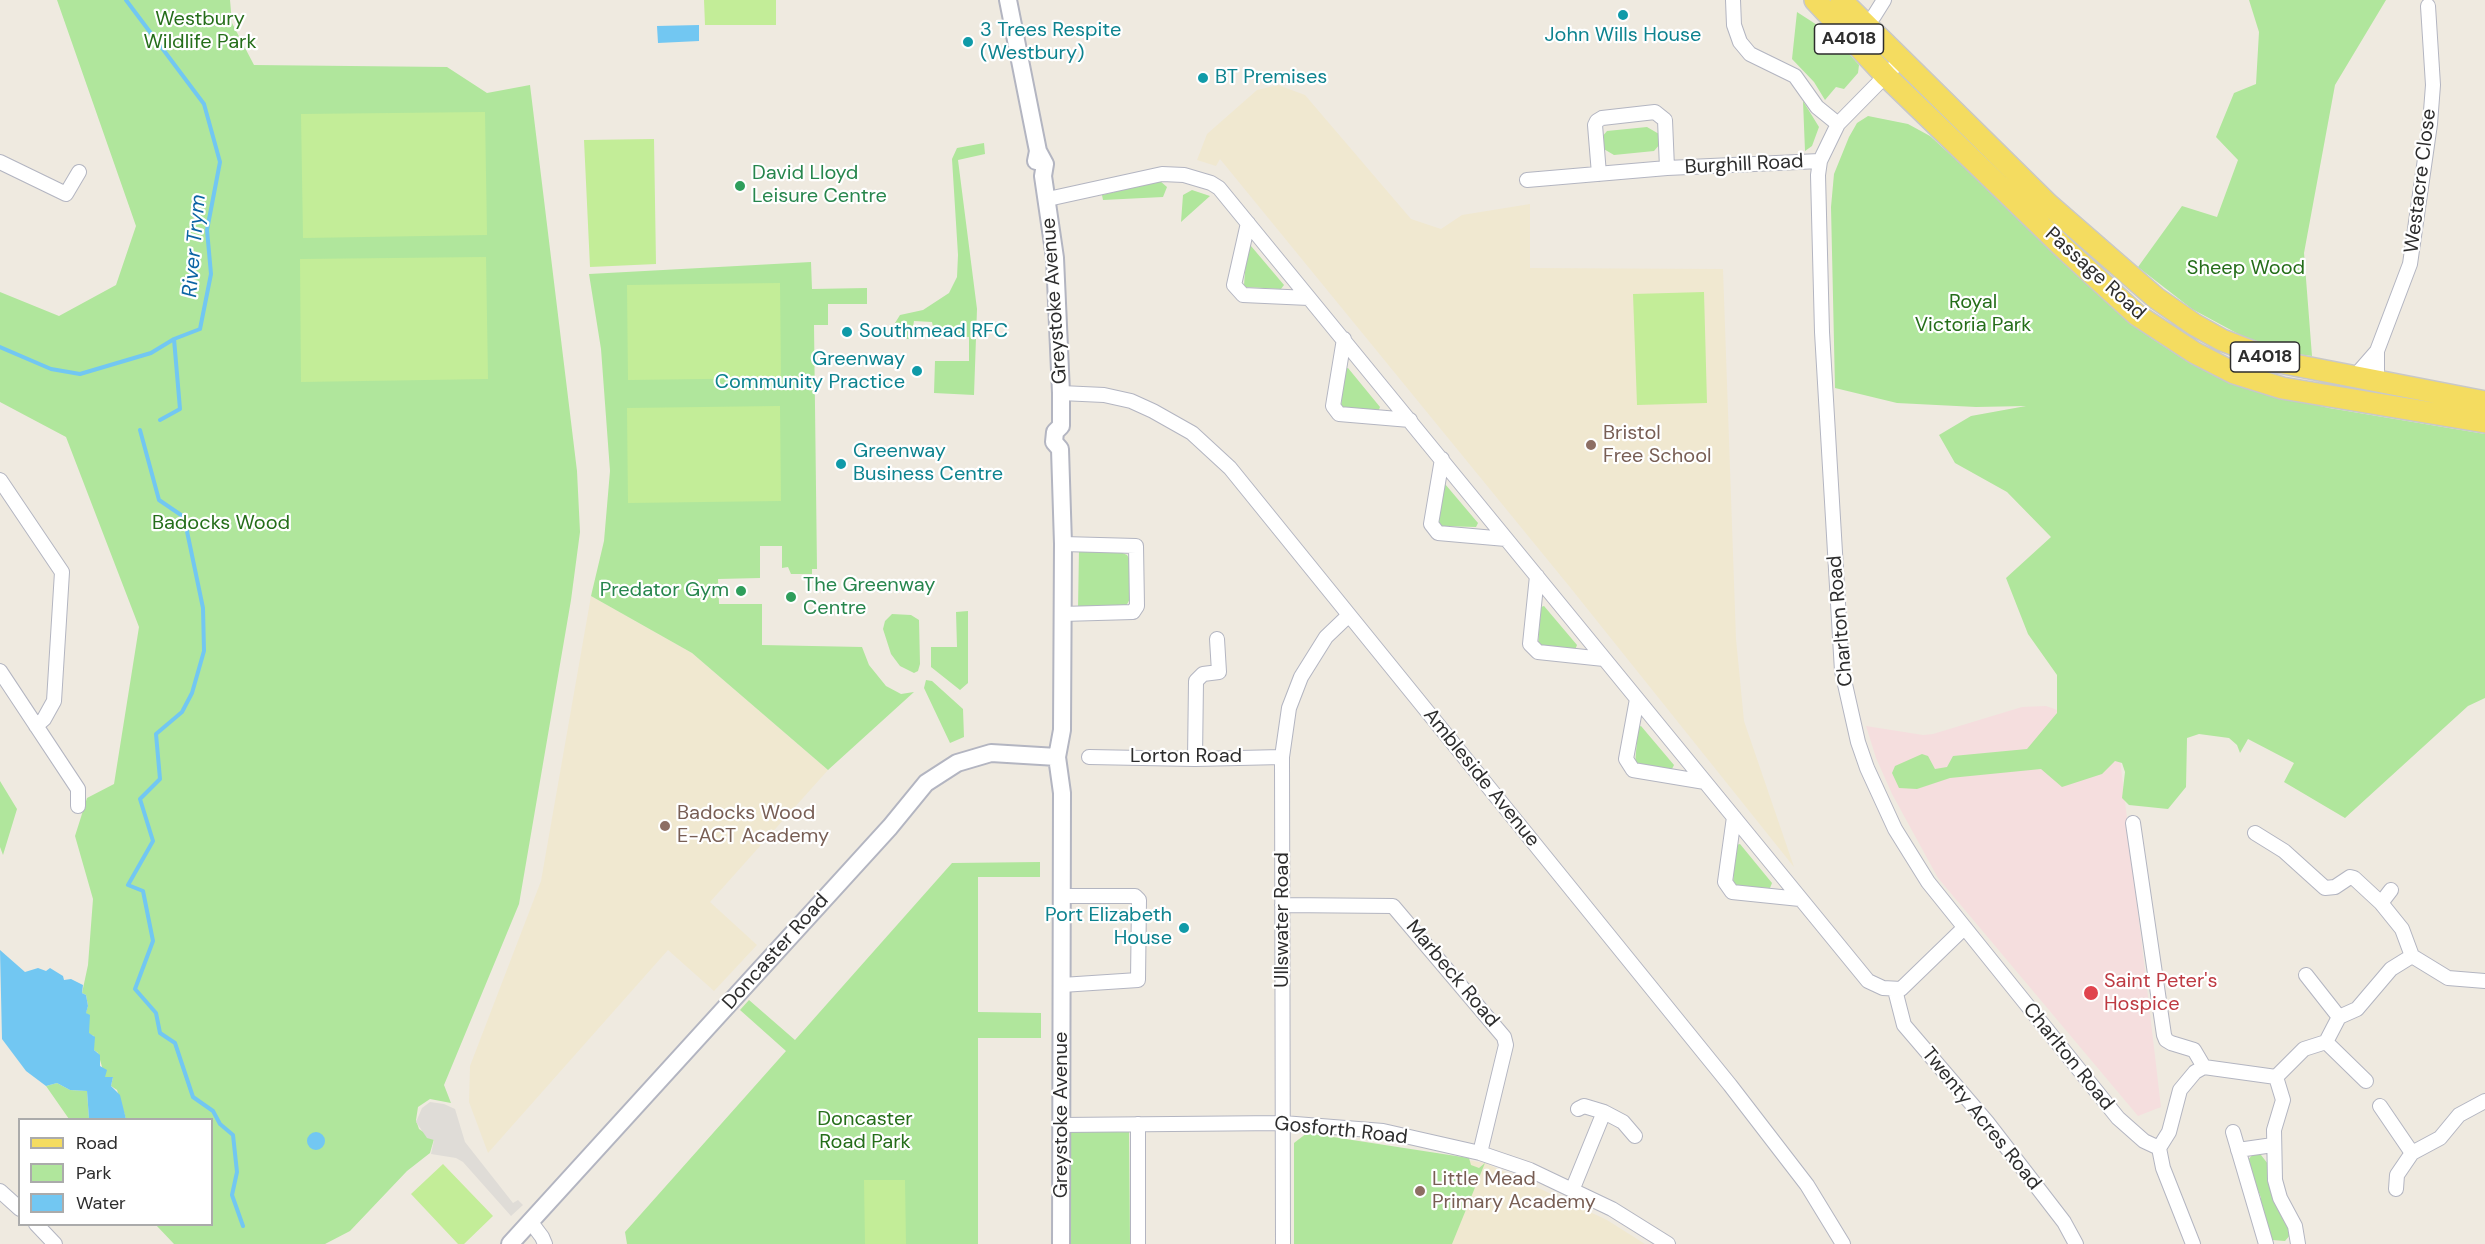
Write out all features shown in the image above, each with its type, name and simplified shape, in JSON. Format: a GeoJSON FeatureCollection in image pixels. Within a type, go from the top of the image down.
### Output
{"type":"FeatureCollection","features":[{"type":"Feature","properties":{"kind":"main road","name":"Passage Road"},"geometry":{"type":"LineString","coordinates":[[1815,0],[1886,76],[2137,315],[2195,353],[2234,373],[2282,388],[2485,422]]}},
{"type":"Feature","properties":{"kind":"main road","name":"Passage Road"},"geometry":{"type":"LineString","coordinates":[[1841,0],[2048,204],[2163,304],[2195,326],[2248,352],[2300,367],[2367,377],[2485,402]]}},
{"type":"Feature","properties":{"kind":"street","name":"Greystoke Avenue"},"geometry":{"type":"LineString","coordinates":[[1008,0],[1038,151],[1035,158],[1037,170],[1043,176],[1048,199],[1059,308],[1061,426],[1066,432],[1066,444],[1060,448],[1063,544],[1062,730],[1057,757],[1062,793],[1061,1244]]}},
{"type":"Feature","properties":{"kind":"street"},"geometry":{"type":"LineString","coordinates":[[1733,0],[1734,25],[1740,42],[1750,54],[1795,76],[1817,107],[1838,124]]}},
{"type":"Feature","properties":{"kind":"street"},"geometry":{"type":"LineString","coordinates":[[1851,41],[1884,0]]}},
{"type":"Feature","properties":{"kind":"street","name":"Westacre Close"},"geometry":{"type":"LineString","coordinates":[[2367,377],[2410,264],[2430,124],[2433,85],[2428,6]]}},
{"type":"Feature","properties":{"kind":"street","name":"Charlton Road"},"geometry":{"type":"LineString","coordinates":[[1902,59],[1838,124],[1820,161],[1818,208],[1822,332],[1842,671],[1858,742],[1881,800],[1923,874],[2118,1118],[2144,1141],[2159,1148]]}},
{"type":"Feature","properties":{"kind":"street","name":"Burghill Road"},"geometry":{"type":"LineString","coordinates":[[1599,174],[1595,125],[1597,121],[1602,118],[1655,112],[1665,120],[1667,168]]}},
{"type":"Feature","properties":{"kind":"street","name":"Burghill Road"},"geometry":{"type":"LineString","coordinates":[[1527,180],[1667,168],[1820,161]]}},
{"type":"Feature","properties":{"kind":"street"},"geometry":{"type":"LineString","coordinates":[[0,162],[66,194],[79,172]]}},
{"type":"Feature","properties":{"kind":"street"},"geometry":{"type":"LineString","coordinates":[[1048,199],[1174,173],[1211,183],[1248,223],[1344,339],[1868,981],[1894,990],[1908,984],[1964,928]]}},
{"type":"Feature","properties":{"kind":"street"},"geometry":{"type":"LineString","coordinates":[[1248,223],[1234,285],[1243,295],[1309,298]]}},
{"type":"Feature","properties":{"kind":"street"},"geometry":{"type":"LineString","coordinates":[[1344,339],[1333,406],[1339,414],[1410,420]]}},
{"type":"Feature","properties":{"kind":"street","name":"Westacre Close"},"geometry":{"type":"LineString","coordinates":[[2367,377],[2377,351]]}},
{"type":"Feature","properties":{"kind":"street","name":"Ambleside Avenue"},"geometry":{"type":"LineString","coordinates":[[1061,393],[1104,395],[1131,401],[1192,433],[1230,468],[1733,1089],[1807,1185],[1841,1239]]}},
{"type":"Feature","properties":{"kind":"street"},"geometry":{"type":"LineString","coordinates":[[1442,459],[1431,524],[1438,533],[1506,538]]}},
{"type":"Feature","properties":{"kind":"street"},"geometry":{"type":"LineString","coordinates":[[0,480],[62,572],[54,701],[36,726]]}},
{"type":"Feature","properties":{"kind":"street"},"geometry":{"type":"LineString","coordinates":[[1062,614],[1133,612],[1137,606],[1136,546],[1063,544]]}},
{"type":"Feature","properties":{"kind":"street"},"geometry":{"type":"LineString","coordinates":[[1537,576],[1530,644],[1539,652],[1604,659]]}},
{"type":"Feature","properties":{"kind":"street","name":"Ullswater Road"},"geometry":{"type":"LineString","coordinates":[[1283,1244],[1282,757],[1289,708],[1301,676],[1326,637],[1349,615]]}},
{"type":"Feature","properties":{"kind":"street"},"geometry":{"type":"LineString","coordinates":[[1195,759],[1196,681],[1203,674],[1218,672],[1217,639]]}},
{"type":"Feature","properties":{"kind":"street"},"geometry":{"type":"LineString","coordinates":[[0,671],[78,789],[78,806]]}},
{"type":"Feature","properties":{"kind":"street"},"geometry":{"type":"LineString","coordinates":[[1636,699],[1626,759],[1633,770],[1705,782]]}},
{"type":"Feature","properties":{"kind":"street","name":"Doncaster Road"},"geometry":{"type":"LineString","coordinates":[[510,1244],[890,827],[926,783],[957,763],[991,753],[1057,757]]}},
{"type":"Feature","properties":{"kind":"street","name":"Lorton Road"},"geometry":{"type":"LineString","coordinates":[[1089,757],[1195,759],[1282,757]]}},
{"type":"Feature","properties":{"kind":"street"},"geometry":{"type":"LineString","coordinates":[[1734,818],[1725,882],[1732,892],[1800,899]]}},
{"type":"Feature","properties":{"kind":"street"},"geometry":{"type":"LineString","coordinates":[[2133,823],[2164,1035],[2171,1043],[2194,1050],[2204,1067]]}},
{"type":"Feature","properties":{"kind":"street"},"geometry":{"type":"LineString","coordinates":[[2255,832],[2284,850],[2325,888],[2335,887],[2350,877],[2381,903],[2402,929],[2412,956],[2448,978],[2485,981]]}},
{"type":"Feature","properties":{"kind":"street"},"geometry":{"type":"LineString","coordinates":[[2381,903],[2391,890]]}},
{"type":"Feature","properties":{"kind":"street"},"geometry":{"type":"LineString","coordinates":[[1062,896],[1135,896],[1139,900],[1139,933],[1138,980],[1062,985]]}},
{"type":"Feature","properties":{"kind":"street","name":"Marbeck Road"},"geometry":{"type":"LineString","coordinates":[[1282,905],[1393,906],[1504,1037],[1506,1045],[1480,1153]]}},
{"type":"Feature","properties":{"kind":"street"},"geometry":{"type":"LineString","coordinates":[[2276,1077],[2304,1049],[2326,1042],[2339,1017],[2357,1009],[2391,969],[2412,956]]}},
{"type":"Feature","properties":{"kind":"street"},"geometry":{"type":"LineString","coordinates":[[2306,975],[2339,1017]]}},
{"type":"Feature","properties":{"kind":"street","name":"Twenty Acres Road"},"geometry":{"type":"LineString","coordinates":[[1894,990],[1904,1025],[1987,1122],[2064,1222],[2076,1244]]}},
{"type":"Feature","properties":{"kind":"street"},"geometry":{"type":"LineString","coordinates":[[2326,1042],[2366,1081]]}},
{"type":"Feature","properties":{"kind":"street"},"geometry":{"type":"LineString","coordinates":[[2193,1244],[2163,1168],[2159,1148],[2169,1132],[2180,1090],[2187,1079],[2204,1067],[2276,1077]]}},
{"type":"Feature","properties":{"kind":"street"},"geometry":{"type":"LineString","coordinates":[[2276,1077],[2283,1100],[2276,1121],[2273,1145],[2276,1186],[2295,1226],[2296,1244]]}},
{"type":"Feature","properties":{"kind":"street"},"geometry":{"type":"LineString","coordinates":[[2396,1189],[2397,1175],[2412,1153],[2439,1137],[2457,1116],[2485,1101]]}},
{"type":"Feature","properties":{"kind":"street"},"geometry":{"type":"LineString","coordinates":[[1578,1109],[1584,1106],[1604,1112],[1623,1122],[1635,1136]]}},
{"type":"Feature","properties":{"kind":"street"},"geometry":{"type":"LineString","coordinates":[[2380,1106],[2412,1153]]}},
{"type":"Feature","properties":{"kind":"street"},"geometry":{"type":"LineString","coordinates":[[1573,1188],[1604,1112]]}},
{"type":"Feature","properties":{"kind":"street","name":"Gosforth Road"},"geometry":{"type":"LineString","coordinates":[[1062,1125],[1283,1123],[1383,1131],[1480,1153],[1573,1188],[1668,1244]]}},
{"type":"Feature","properties":{"kind":"street"},"geometry":{"type":"LineString","coordinates":[[1138,1124],[1138,1244]]}},
{"type":"Feature","properties":{"kind":"street"},"geometry":{"type":"LineString","coordinates":[[2233,1131],[2266,1244]]}},
{"type":"Feature","properties":{"kind":"street"},"geometry":{"type":"LineString","coordinates":[[2238,1150],[2273,1145]]}},
{"type":"Feature","properties":{"kind":"street"},"geometry":{"type":"LineString","coordinates":[[0,1191],[18,1207]]}},
{"type":"Feature","properties":{"kind":"street"},"geometry":{"type":"LineString","coordinates":[[530,1221],[542,1236],[545,1244]]}},
{"type":"Feature","properties":{"kind":"street"},"geometry":{"type":"LineString","coordinates":[[38,1226],[56,1244]]}},
{"type":"Feature","properties":{"kind":"street"},"geometry":{"type":"LineString","coordinates":[[1826,1244],[1841,1239]]}},
{"type":"Feature","properties":{"kind":"shaded area","name":"Bristol Free School"},"geometry":{"type":"Polygon","coordinates":[[[1278,85],[1305,95],[1411,219],[1441,229],[1462,215],[1530,204],[1530,268],[1723,269],[1736,639],[1744,721],[1794,867],[1569,586],[1220,159],[1216,166],[1197,160],[1207,134],[1257,90],[1278,85]]]}},
{"type":"Feature","properties":{"kind":"shaded area","name":"Badocks Wood E-ACT Academy"},"geometry":{"type":"Polygon","coordinates":[[[591,596],[692,653],[828,770],[710,902],[757,945],[714,991],[668,950],[488,1153],[469,1102],[470,1066],[541,881],[591,596]]]}},
{"type":"Feature","properties":{"kind":"shaded area","name":"Saint Peter's Hospice"},"geometry":{"type":"Polygon","coordinates":[[[2046,706],[2074,716],[2118,742],[2161,1107],[2138,1116],[1938,878],[1892,794],[1876,758],[1866,726],[1923,735],[1933,734],[2022,707],[2046,706]]]}},
{"type":"Feature","properties":{"kind":"shaded area"},"geometry":{"type":"Polygon","coordinates":[[[430,1102],[444,1104],[455,1109],[465,1142],[513,1203],[518,1200],[523,1205],[511,1216],[463,1162],[456,1158],[431,1154],[434,1140],[427,1138],[416,1122],[422,1108],[430,1102]]]}},
{"type":"Feature","properties":{"kind":"shaded area","name":"Little Mead Primary Academy"},"geometry":{"type":"Polygon","coordinates":[[[1307,1133],[1485,1163],[1607,1220],[1645,1244],[1294,1244],[1294,1143],[1307,1133]]]}},
{"type":"Feature","properties":{"kind":"green space"},"geometry":{"type":"Polygon","coordinates":[[[57,0],[230,0],[232,23],[254,65],[447,67],[487,93],[530,85],[577,471],[580,532],[571,600],[519,904],[444,1085],[451,1103],[430,1099],[418,1107],[416,1120],[419,1129],[434,1139],[430,1153],[407,1171],[350,1231],[325,1244],[174,1244],[157,1226],[213,1226],[213,1118],[126,1118],[117,1090],[111,1086],[113,1077],[105,1077],[98,1053],[94,1050],[94,1036],[89,1034],[86,1012],[88,1006],[86,995],[82,993],[88,965],[93,899],[75,836],[87,798],[114,784],[139,627],[66,437],[0,402],[0,292],[59,316],[116,285],[136,226],[57,0]]]}},
{"type":"Feature","properties":{"kind":"green space"},"geometry":{"type":"Polygon","coordinates":[[[704,0],[776,0],[776,25],[705,25],[704,0]]]}},
{"type":"Feature","properties":{"kind":"green space","name":"Sheep Wood"},"geometry":{"type":"Polygon","coordinates":[[[2249,0],[2386,0],[2335,85],[2304,253],[2312,356],[2279,352],[2242,336],[2192,309],[2138,267],[2182,206],[2217,217],[2238,160],[2216,137],[2234,93],[2256,84],[2259,32],[2249,0]]]}},
{"type":"Feature","properties":{"kind":"green space"},"geometry":{"type":"Polygon","coordinates":[[[1797,12],[1831,34],[1859,65],[1858,73],[1844,89],[1836,87],[1825,100],[1814,82],[1792,59],[1797,12]]]}},
{"type":"Feature","properties":{"kind":"green space"},"geometry":{"type":"Polygon","coordinates":[[[1803,101],[1819,127],[1812,146],[1805,151],[1803,101]]]}},
{"type":"Feature","properties":{"kind":"green space"},"geometry":{"type":"Polygon","coordinates":[[[485,112],[487,235],[303,238],[301,114],[485,112]]]}},
{"type":"Feature","properties":{"kind":"green space","name":"Royal Victoria Park"},"geometry":{"type":"Polygon","coordinates":[[[1868,116],[1908,124],[1930,136],[2151,338],[2188,362],[2256,391],[2329,408],[2485,434],[2485,698],[2468,706],[2345,818],[2284,782],[2294,763],[2248,739],[2240,753],[2237,745],[2229,738],[2199,734],[2187,738],[2186,787],[2168,809],[2129,805],[2122,798],[2125,772],[2122,763],[2115,761],[2102,774],[2062,787],[2041,769],[1950,778],[1917,789],[1899,788],[1892,773],[1895,766],[1922,754],[1928,756],[1935,769],[1947,767],[1953,756],[2027,749],[2057,713],[2057,675],[2028,634],[2006,578],[2051,537],[2007,492],[1955,463],[1939,435],[1971,416],[2026,406],[1976,407],[1897,403],[1835,388],[1831,207],[1834,174],[1857,123],[1868,116]]]}},
{"type":"Feature","properties":{"kind":"green space"},"geometry":{"type":"Polygon","coordinates":[[[1647,127],[1659,134],[1660,144],[1654,151],[1614,155],[1602,148],[1601,138],[1607,131],[1647,127]]]}},
{"type":"Feature","properties":{"kind":"green space"},"geometry":{"type":"Polygon","coordinates":[[[654,139],[656,264],[590,267],[584,140],[654,139]]]}},
{"type":"Feature","properties":{"kind":"green space"},"geometry":{"type":"Polygon","coordinates":[[[984,143],[985,154],[958,160],[977,309],[974,395],[934,393],[935,361],[969,361],[969,337],[935,336],[932,322],[914,321],[911,339],[900,339],[900,324],[895,323],[900,315],[923,310],[949,293],[957,277],[958,255],[952,159],[957,148],[984,143]]]}},
{"type":"Feature","properties":{"kind":"green space"},"geometry":{"type":"Polygon","coordinates":[[[1160,181],[1167,187],[1163,197],[1103,200],[1102,195],[1160,181]]]}},
{"type":"Feature","properties":{"kind":"green space"},"geometry":{"type":"Polygon","coordinates":[[[1192,190],[1210,196],[1181,222],[1183,195],[1192,190]]]}},
{"type":"Feature","properties":{"kind":"green space"},"geometry":{"type":"Polygon","coordinates":[[[1251,246],[1284,285],[1281,289],[1244,285],[1247,247],[1251,246]]]}},
{"type":"Feature","properties":{"kind":"green space"},"geometry":{"type":"Polygon","coordinates":[[[486,257],[488,379],[301,382],[300,259],[486,257]]]}},
{"type":"Feature","properties":{"kind":"green space"},"geometry":{"type":"Polygon","coordinates":[[[811,262],[812,289],[867,288],[867,304],[828,304],[828,325],[814,325],[817,569],[812,569],[812,574],[791,574],[788,567],[782,568],[782,546],[760,546],[760,578],[718,579],[719,604],[762,604],[762,645],[862,647],[869,665],[886,686],[901,694],[914,692],[828,770],[692,653],[591,596],[604,541],[610,471],[601,349],[589,274],[811,262]]]}},
{"type":"Feature","properties":{"kind":"green space"},"geometry":{"type":"Polygon","coordinates":[[[780,283],[781,378],[628,380],[627,285],[780,283]]]}},
{"type":"Feature","properties":{"kind":"green space"},"geometry":{"type":"Polygon","coordinates":[[[1704,292],[1707,403],[1637,405],[1633,294],[1704,292]]]}},
{"type":"Feature","properties":{"kind":"green space"},"geometry":{"type":"Polygon","coordinates":[[[1348,368],[1380,407],[1378,412],[1343,410],[1341,407],[1344,369],[1348,368]]]}},
{"type":"Feature","properties":{"kind":"green space"},"geometry":{"type":"Polygon","coordinates":[[[780,406],[781,501],[628,503],[627,408],[780,406]]]}},
{"type":"Feature","properties":{"kind":"green space"},"geometry":{"type":"Polygon","coordinates":[[[1445,484],[1478,523],[1476,527],[1441,526],[1439,523],[1442,485],[1445,484]]]}},
{"type":"Feature","properties":{"kind":"green space"},"geometry":{"type":"Polygon","coordinates":[[[1079,550],[1118,551],[1127,555],[1130,560],[1130,599],[1126,606],[1078,609],[1079,550]]]}},
{"type":"Feature","properties":{"kind":"green space"},"geometry":{"type":"Polygon","coordinates":[[[1544,606],[1577,645],[1575,650],[1538,645],[1541,607],[1544,606]]]}},
{"type":"Feature","properties":{"kind":"green space"},"geometry":{"type":"Polygon","coordinates":[[[968,611],[968,683],[960,690],[931,667],[931,647],[957,647],[956,612],[968,611]]]}},
{"type":"Feature","properties":{"kind":"green space"},"geometry":{"type":"Polygon","coordinates":[[[892,614],[911,615],[919,620],[920,664],[918,671],[914,673],[900,666],[891,654],[883,629],[885,621],[892,614]]]}},
{"type":"Feature","properties":{"kind":"green space"},"geometry":{"type":"Polygon","coordinates":[[[926,680],[932,681],[963,709],[964,737],[950,743],[924,688],[926,680]]]}},
{"type":"Feature","properties":{"kind":"green space"},"geometry":{"type":"Polygon","coordinates":[[[1641,726],[1674,765],[1672,769],[1635,765],[1638,727],[1641,726]]]}},
{"type":"Feature","properties":{"kind":"green space"},"geometry":{"type":"Polygon","coordinates":[[[0,781],[17,809],[3,855],[0,847],[0,781]]]}},
{"type":"Feature","properties":{"kind":"green space"},"geometry":{"type":"Polygon","coordinates":[[[1740,844],[1772,883],[1770,888],[1735,886],[1733,883],[1736,845],[1740,844]]]}},
{"type":"Feature","properties":{"kind":"green space","name":"Doncaster Road Park"},"geometry":{"type":"Polygon","coordinates":[[[1040,862],[1040,877],[978,877],[978,1012],[1041,1013],[1041,1038],[978,1038],[978,1244],[627,1244],[625,1232],[786,1051],[740,1010],[749,1000],[795,1040],[952,863],[1040,862]]]}},
{"type":"Feature","properties":{"kind":"green space"},"geometry":{"type":"Polygon","coordinates":[[[57,1083],[70,1090],[87,1091],[89,1118],[68,1118],[46,1086],[57,1083]]]}},
{"type":"Feature","properties":{"kind":"green space"},"geometry":{"type":"Polygon","coordinates":[[[1069,1129],[1129,1129],[1130,1244],[1070,1244],[1069,1129]]]}},
{"type":"Feature","properties":{"kind":"green space","name":"Little Mead Primary Academy"},"geometry":{"type":"Polygon","coordinates":[[[1307,1133],[1469,1158],[1471,1165],[1479,1168],[1485,1163],[1452,1244],[1294,1244],[1294,1143],[1307,1133]]]}},
{"type":"Feature","properties":{"kind":"green space"},"geometry":{"type":"Polygon","coordinates":[[[2254,1153],[2261,1155],[2268,1164],[2290,1225],[2291,1234],[2285,1241],[2272,1240],[2261,1214],[2261,1198],[2247,1161],[2254,1153]]]}},
{"type":"Feature","properties":{"kind":"green space"},"geometry":{"type":"Polygon","coordinates":[[[443,1164],[493,1216],[464,1244],[458,1244],[411,1194],[443,1164]]]}},
{"type":"Feature","properties":{"kind":"green space"},"geometry":{"type":"Polygon","coordinates":[[[864,1180],[905,1180],[906,1244],[865,1244],[864,1180]]]}},
{"type":"Feature","properties":{"kind":"water"},"geometry":{"type":"Polygon","coordinates":[[[699,25],[699,41],[658,43],[657,26],[699,25]]]}},
{"type":"Feature","properties":{"kind":"water"},"geometry":{"type":"Polygon","coordinates":[[[0,950],[25,972],[38,968],[46,971],[50,968],[63,976],[64,980],[71,979],[83,985],[82,993],[86,995],[88,1006],[86,1013],[90,1015],[89,1033],[95,1037],[94,1050],[100,1055],[100,1066],[107,1070],[105,1077],[113,1077],[111,1086],[120,1095],[126,1118],[89,1118],[87,1091],[70,1090],[57,1083],[46,1086],[26,1071],[2,1039],[0,950]]]}},
{"type":"Feature","properties":{"kind":"water"},"geometry":{"type":"Polygon","coordinates":[[[316,1132],[322,1135],[325,1141],[322,1147],[316,1150],[310,1147],[307,1141],[310,1135],[316,1132]]]}},
{"type":"Feature","properties":{"kind":"waterway","name":"River Trym"},"geometry":{"type":"LineString","coordinates":[[126,0],[204,104],[220,162],[207,230],[211,274],[200,329],[174,339],[180,409],[160,420]]}},
{"type":"Feature","properties":{"kind":"waterway"},"geometry":{"type":"LineString","coordinates":[[0,347],[51,369],[80,374],[151,353],[174,339]]}},
{"type":"Feature","properties":{"kind":"waterway","name":"River Trym"},"geometry":{"type":"LineString","coordinates":[[140,430],[159,500],[184,517],[203,608],[204,651],[192,693],[182,712],[156,734],[160,779],[140,799],[153,841],[128,885],[143,891],[153,941],[135,989],[156,1013],[160,1033],[175,1043],[193,1097],[213,1111],[220,1124],[233,1135],[237,1172],[232,1195],[243,1226]]}},
{"type":"Feature","properties":{"kind":"place","name":"John Wills House"},"geometry":{"type":"Point","coordinates":[1623,15]}},
{"type":"Feature","properties":{"kind":"place","name":"3 Trees Respite (Westbury)"},"geometry":{"type":"Point","coordinates":[968,42]}},
{"type":"Feature","properties":{"kind":"place","name":"BT Premises"},"geometry":{"type":"Point","coordinates":[1203,78]}},
{"type":"Feature","properties":{"kind":"place","name":"David Lloyd Leisure Centre"},"geometry":{"type":"Point","coordinates":[740,186]}},
{"type":"Feature","properties":{"kind":"place","name":"Southmead RFC"},"geometry":{"type":"Point","coordinates":[847,332]}},
{"type":"Feature","properties":{"kind":"place","name":"Greenway Community Practice"},"geometry":{"type":"Point","coordinates":[917,371]}},
{"type":"Feature","properties":{"kind":"place","name":"Bristol Free School"},"geometry":{"type":"Point","coordinates":[1591,445]}},
{"type":"Feature","properties":{"kind":"place","name":"Greenway Business Centre"},"geometry":{"type":"Point","coordinates":[841,464]}},
{"type":"Feature","properties":{"kind":"place","name":"Predator Gym"},"geometry":{"type":"Point","coordinates":[741,591]}},
{"type":"Feature","properties":{"kind":"place","name":"The Greenway Centre"},"geometry":{"type":"Point","coordinates":[791,597]}},
{"type":"Feature","properties":{"kind":"place","name":"Badocks Wood E-ACT Academy"},"geometry":{"type":"Point","coordinates":[665,826]}},
{"type":"Feature","properties":{"kind":"place","name":"Port Elizabeth House"},"geometry":{"type":"Point","coordinates":[1184,928]}},
{"type":"Feature","properties":{"kind":"place","name":"Saint Peter's Hospice"},"geometry":{"type":"Point","coordinates":[2091,993]}},
{"type":"Feature","properties":{"kind":"place","name":"Little Mead Primary Academy"},"geometry":{"type":"Point","coordinates":[1420,1191]}},
{"type":"Feature","properties":{"kind":"park label","name":"Westbury Wildlife Park"},"geometry":{"type":"Point","coordinates":[200,32]}},
{"type":"Feature","properties":{"kind":"park label","name":"Badocks Wood"},"geometry":{"type":"Point","coordinates":[221,524]}}]}
